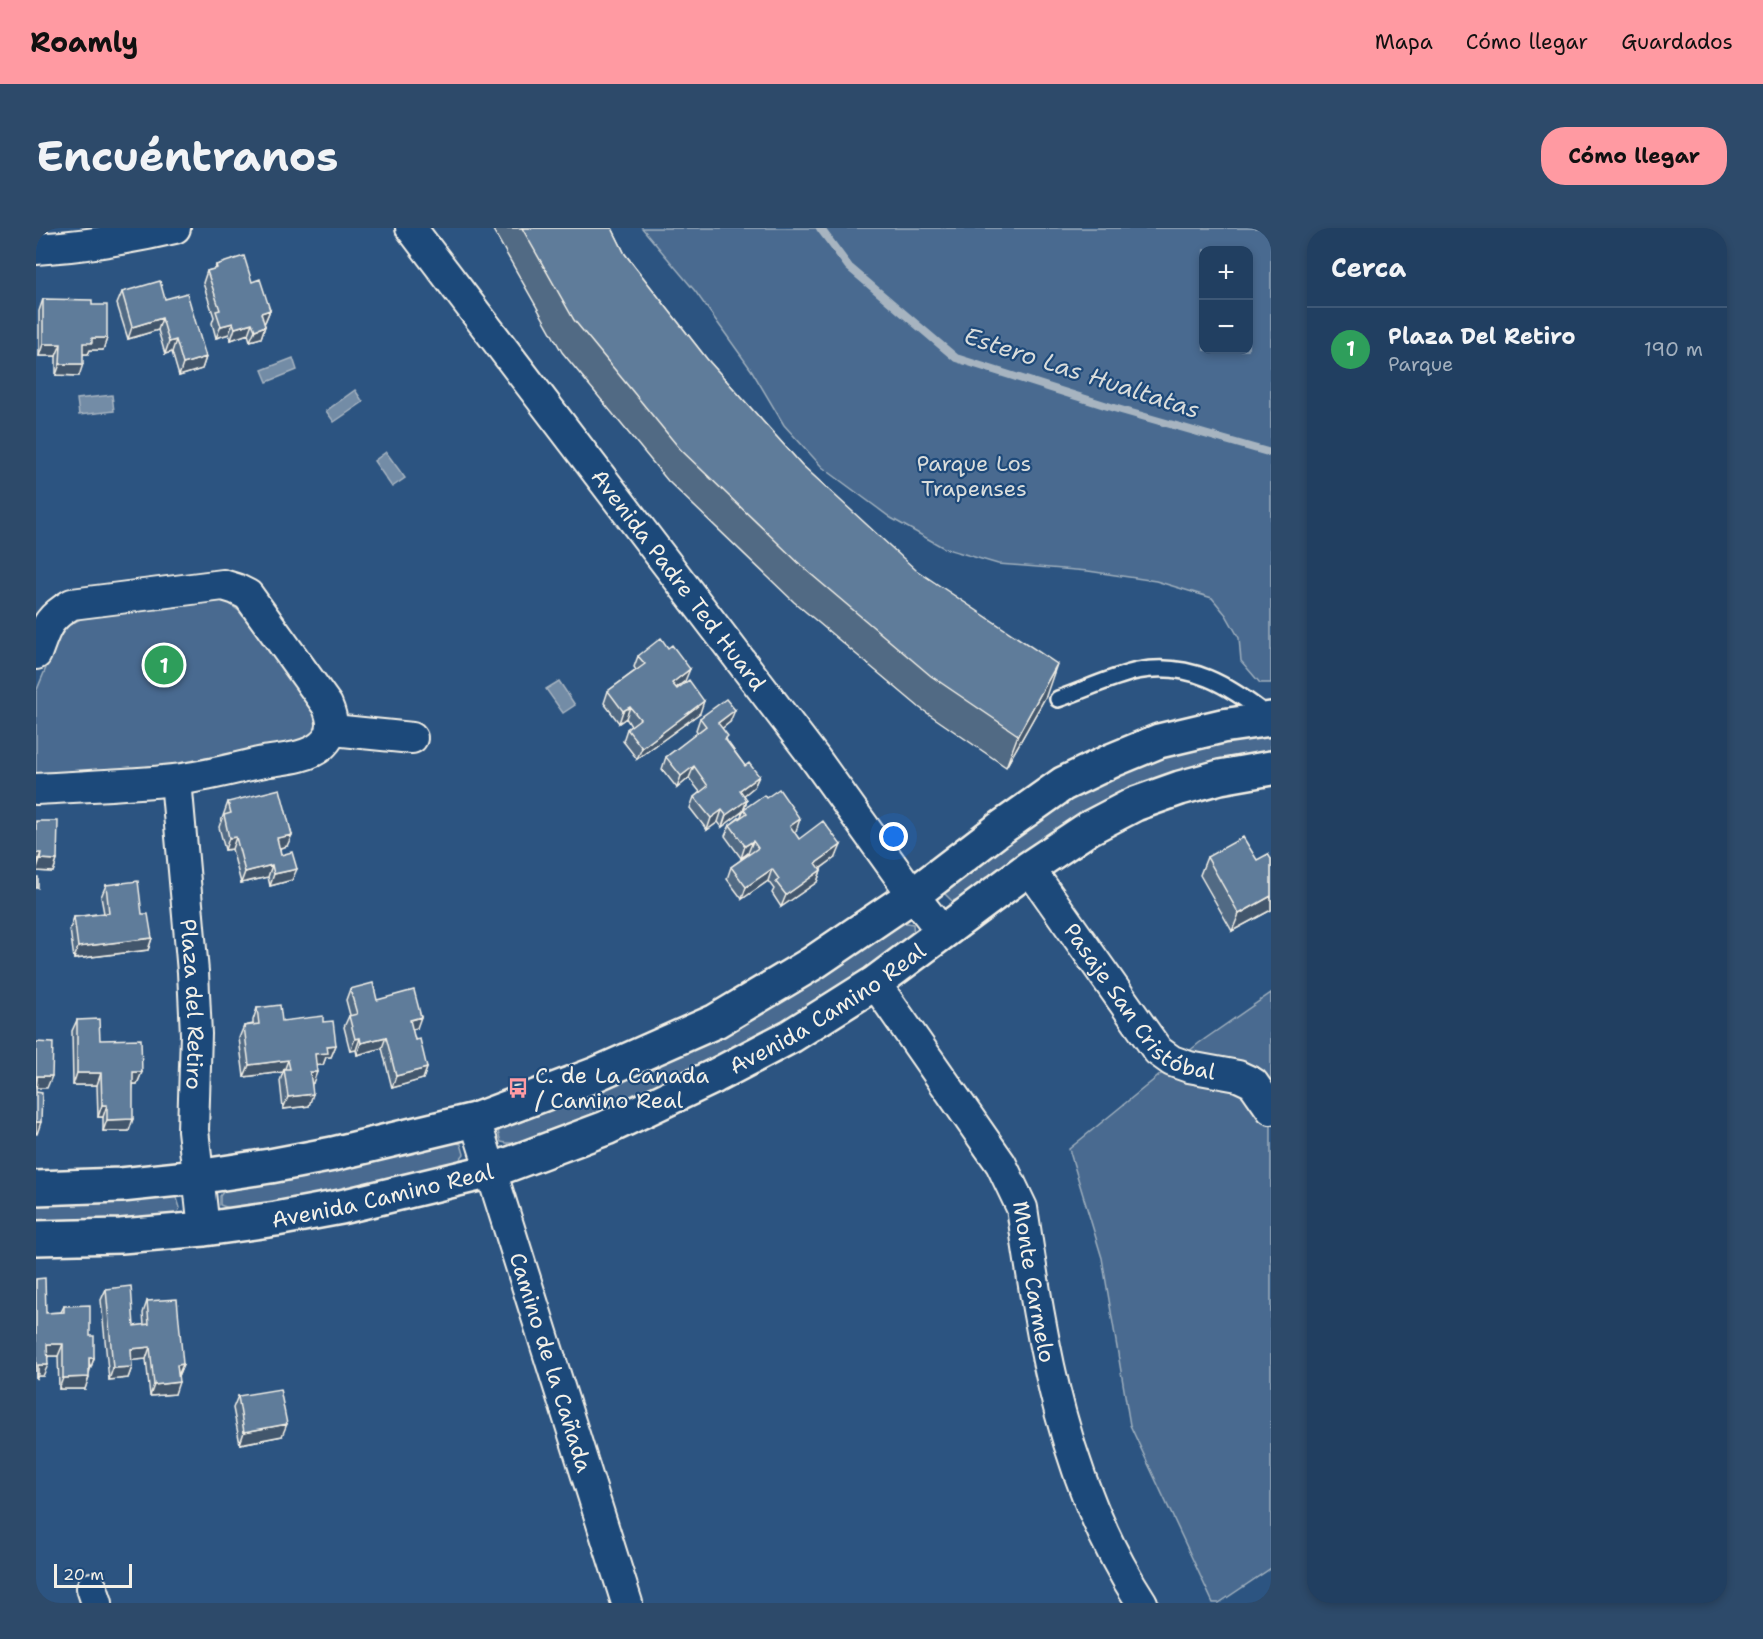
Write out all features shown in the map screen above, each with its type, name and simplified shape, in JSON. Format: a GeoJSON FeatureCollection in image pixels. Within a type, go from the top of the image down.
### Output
{"type":"FeatureCollection","features":[{"type":"Feature","properties":{"kind":"main road","name":"Avenida Camino Real"},"geometry":{"type":"LineString","coordinates":[[36,1188],[121,1185],[197,1177],[333,1154],[475,1120],[594,1075],[717,1021],[813,963],[913,895],[1063,784],[1159,741],[1222,726],[1271,719]]}},
{"type":"Feature","properties":{"kind":"main road","name":"Avenida Camino Real"},"geometry":{"type":"LineString","coordinates":[[36,1238],[122,1236],[204,1229],[341,1207],[491,1171],[606,1128],[715,1076],[791,1036],[875,983],[1029,868],[1089,828],[1135,804],[1180,788],[1220,777],[1271,768]]}},
{"type":"Feature","properties":{"kind":"street"},"geometry":{"type":"LineString","coordinates":[[36,249],[85,246],[135,238],[175,228]]}},
{"type":"Feature","properties":{"kind":"street","name":"Avenida Padre Ted Huard"},"geometry":{"type":"LineString","coordinates":[[411,228],[814,757],[943,933]]}},
{"type":"Feature","properties":{"kind":"street"},"geometry":{"type":"LineString","coordinates":[[36,654],[48,622],[58,612],[72,604],[223,585],[248,595],[327,705],[332,717],[333,730],[319,748],[304,754],[176,780],[36,789]]}},
{"type":"Feature","properties":{"kind":"street"},"geometry":{"type":"LineString","coordinates":[[333,730],[412,738]]}},
{"type":"Feature","properties":{"kind":"street","name":"Plaza del Retiro"},"geometry":{"type":"LineString","coordinates":[[176,780],[193,972],[195,1034],[193,1131],[204,1229]]}},
{"type":"Feature","properties":{"kind":"street","name":"Pasaje San Cristóbal"},"geometry":{"type":"LineString","coordinates":[[1029,868],[1158,1051],[1172,1061],[1190,1067],[1238,1076],[1253,1083],[1271,1109]]}},
{"type":"Feature","properties":{"kind":"street","name":"Monte Carmelo"},"geometry":{"type":"LineString","coordinates":[[875,983],[995,1155],[1017,1194],[1022,1208],[1037,1310],[1060,1416],[1080,1476],[1105,1537],[1126,1579],[1142,1603]]}},
{"type":"Feature","properties":{"kind":"street","name":"Camino de la Cañada"},"geometry":{"type":"LineString","coordinates":[[475,1120],[627,1603]]}},
{"type":"Feature","properties":{"kind":"lane"},"geometry":{"type":"LineString","coordinates":[[1058,699],[1135,672],[1173,669],[1190,672],[1227,686],[1271,719]]}},
{"type":"Feature","properties":{"kind":"green space","name":"Parque Los Trapenses"},"geometry":{"type":"Polygon","coordinates":[[[642,228],[1271,228],[1271,683],[1260,683],[1241,661],[1239,638],[1226,615],[1212,598],[1156,581],[1088,571],[998,564],[944,548],[891,518],[822,467],[784,425],[752,371],[695,291],[642,228]]]}},
{"type":"Feature","properties":{"kind":"green space"},"geometry":{"type":"Polygon","coordinates":[[[212,600],[227,602],[239,611],[314,708],[319,720],[315,732],[303,740],[169,765],[36,775],[36,692],[58,639],[69,625],[86,616],[212,600]]]}},
{"type":"Feature","properties":{"kind":"green space"},"geometry":{"type":"Polygon","coordinates":[[[1271,733],[1271,753],[1072,820],[1037,842],[960,899],[952,901],[944,893],[946,884],[1064,801],[1120,773],[1177,750],[1271,733]]]}},
{"type":"Feature","properties":{"kind":"green space"},"geometry":{"type":"Polygon","coordinates":[[[900,922],[913,924],[914,937],[833,992],[748,1042],[661,1086],[546,1135],[519,1143],[501,1142],[498,1132],[506,1123],[564,1104],[648,1070],[723,1033],[900,922]]]}},
{"type":"Feature","properties":{"kind":"green space"},"geometry":{"type":"Polygon","coordinates":[[[1271,993],[1271,1568],[1219,1603],[1213,1603],[1130,1425],[1102,1258],[1069,1149],[1199,1043],[1271,993]]]}},
{"type":"Feature","properties":{"kind":"green space"},"geometry":{"type":"Polygon","coordinates":[[[452,1141],[461,1144],[464,1154],[457,1163],[378,1183],[235,1210],[220,1205],[220,1196],[227,1187],[340,1168],[452,1141]]]}},
{"type":"Feature","properties":{"kind":"green space"},"geometry":{"type":"Polygon","coordinates":[[[170,1195],[177,1198],[180,1208],[177,1214],[165,1218],[36,1220],[36,1200],[170,1195]]]}},
{"type":"Feature","properties":{"kind":"shaded area"},"geometry":{"type":"Polygon","coordinates":[[[293,358],[297,370],[267,382],[262,370],[293,358]]]}},
{"type":"Feature","properties":{"kind":"shaded area"},"geometry":{"type":"Polygon","coordinates":[[[355,390],[363,402],[334,422],[326,411],[355,390]]]}},
{"type":"Feature","properties":{"kind":"shaded area"},"geometry":{"type":"Polygon","coordinates":[[[112,395],[114,411],[79,415],[77,399],[112,395]]]}},
{"type":"Feature","properties":{"kind":"shaded area"},"geometry":{"type":"Polygon","coordinates":[[[386,452],[405,478],[392,487],[374,461],[386,452]]]}},
{"type":"Feature","properties":{"kind":"shaded area"},"geometry":{"type":"Polygon","coordinates":[[[559,681],[575,705],[563,713],[546,689],[559,681]]]}},
{"type":"Feature","properties":{"kind":"building"},"geometry":{"type":"Polygon","coordinates":[[[522,228],[612,228],[625,254],[707,359],[802,465],[916,570],[1057,664],[1018,735],[931,676],[806,570],[680,449],[574,320],[522,228]]]}},
{"type":"Feature","properties":{"kind":"building"},"geometry":{"type":"Polygon","coordinates":[[[244,256],[252,282],[260,279],[270,310],[261,313],[265,326],[255,330],[252,323],[235,328],[233,323],[221,326],[216,311],[220,310],[207,271],[217,268],[216,265],[244,256]]]}},
{"type":"Feature","properties":{"kind":"building"},"geometry":{"type":"Polygon","coordinates":[[[160,281],[165,299],[187,293],[206,357],[183,364],[176,340],[169,342],[162,318],[132,327],[122,292],[160,281]]]}},
{"type":"Feature","properties":{"kind":"building"},"geometry":{"type":"Polygon","coordinates":[[[43,299],[92,300],[92,305],[107,305],[107,338],[92,338],[92,343],[83,343],[83,364],[60,364],[61,344],[43,344],[43,299]]]}},
{"type":"Feature","properties":{"kind":"building"},"geometry":{"type":"Polygon","coordinates":[[[661,638],[668,648],[672,645],[690,669],[672,683],[677,689],[689,680],[704,701],[642,748],[627,729],[640,719],[630,707],[623,711],[608,691],[645,664],[638,656],[661,638]]]}},
{"type":"Feature","properties":{"kind":"building"},"geometry":{"type":"Polygon","coordinates":[[[726,699],[735,710],[718,723],[728,736],[725,739],[745,766],[749,763],[759,776],[740,790],[747,800],[726,815],[722,810],[711,818],[694,797],[708,786],[694,766],[681,776],[666,757],[706,726],[700,718],[726,699]]]}},
{"type":"Feature","properties":{"kind":"building"},"geometry":{"type":"Polygon","coordinates":[[[280,789],[292,835],[277,838],[281,855],[292,852],[297,869],[274,874],[272,865],[245,872],[236,837],[229,838],[224,815],[231,813],[228,802],[280,789]]]}},
{"type":"Feature","properties":{"kind":"building"},"geometry":{"type":"Polygon","coordinates":[[[779,789],[800,819],[790,826],[799,839],[823,821],[841,845],[816,863],[821,870],[786,895],[776,882],[779,879],[772,869],[746,887],[731,867],[758,848],[753,841],[745,846],[730,825],[747,813],[744,809],[764,795],[766,798],[779,789]]]}},
{"type":"Feature","properties":{"kind":"building"},"geometry":{"type":"Polygon","coordinates":[[[36,821],[58,821],[57,860],[40,859],[41,853],[36,853],[36,821]]]}},
{"type":"Feature","properties":{"kind":"building"},"geometry":{"type":"Polygon","coordinates":[[[1243,837],[1257,860],[1268,854],[1271,859],[1271,896],[1239,914],[1207,857],[1243,837]]]}},
{"type":"Feature","properties":{"kind":"building"},"geometry":{"type":"Polygon","coordinates":[[[138,881],[142,914],[148,914],[152,938],[78,947],[74,917],[109,913],[106,885],[138,881]]]}},
{"type":"Feature","properties":{"kind":"building"},"geometry":{"type":"Polygon","coordinates":[[[373,983],[377,1000],[414,990],[421,1017],[410,1020],[415,1040],[420,1039],[427,1068],[396,1076],[386,1037],[361,1043],[360,1038],[355,1039],[349,1016],[357,1014],[350,989],[373,983]]]}},
{"type":"Feature","properties":{"kind":"building"},"geometry":{"type":"Polygon","coordinates":[[[280,1005],[282,1021],[323,1016],[323,1022],[333,1021],[336,1045],[327,1046],[328,1053],[315,1054],[317,1072],[310,1072],[313,1094],[288,1097],[284,1069],[290,1069],[288,1060],[249,1065],[244,1026],[259,1024],[257,1008],[280,1005]]]}},
{"type":"Feature","properties":{"kind":"building"},"geometry":{"type":"Polygon","coordinates":[[[99,1019],[100,1040],[141,1039],[142,1072],[133,1072],[133,1119],[107,1120],[107,1105],[102,1105],[101,1073],[77,1073],[77,1020],[99,1019]]]}},
{"type":"Feature","properties":{"kind":"building"},"geometry":{"type":"Polygon","coordinates":[[[36,1042],[53,1043],[52,1076],[37,1076],[36,1092],[36,1042]]]}},
{"type":"Feature","properties":{"kind":"building"},"geometry":{"type":"Polygon","coordinates":[[[36,1092],[42,1093],[41,1122],[36,1122],[36,1092]]]}},
{"type":"Feature","properties":{"kind":"building"},"geometry":{"type":"Polygon","coordinates":[[[45,1278],[46,1313],[64,1312],[64,1306],[90,1305],[90,1336],[94,1336],[94,1358],[89,1358],[89,1377],[63,1378],[63,1344],[47,1344],[48,1365],[38,1365],[38,1374],[36,1374],[36,1279],[45,1278]]]}},
{"type":"Feature","properties":{"kind":"building"},"geometry":{"type":"Polygon","coordinates":[[[131,1286],[134,1326],[149,1324],[147,1301],[177,1299],[183,1364],[177,1365],[179,1382],[154,1385],[150,1347],[131,1349],[132,1367],[113,1368],[106,1289],[131,1286]]]}},
{"type":"Feature","properties":{"kind":"building"},"geometry":{"type":"Polygon","coordinates":[[[280,1389],[287,1424],[244,1432],[238,1396],[280,1389]]]}},
{"type":"Feature","properties":{"kind":"waterway","name":"Estero Las Hualtatas"},"geometry":{"type":"LineString","coordinates":[[820,228],[849,267],[956,358],[1114,408],[1271,453]]}},
{"type":"Feature","properties":{"kind":"place","name":"Plaza Del Retiro"},"geometry":{"type":"Point","coordinates":[164,665]}},
{"type":"Feature","properties":{"kind":"place","name":"C. de La Canada / Camino Real"},"geometry":{"type":"Point","coordinates":[518,1088]}}]}
